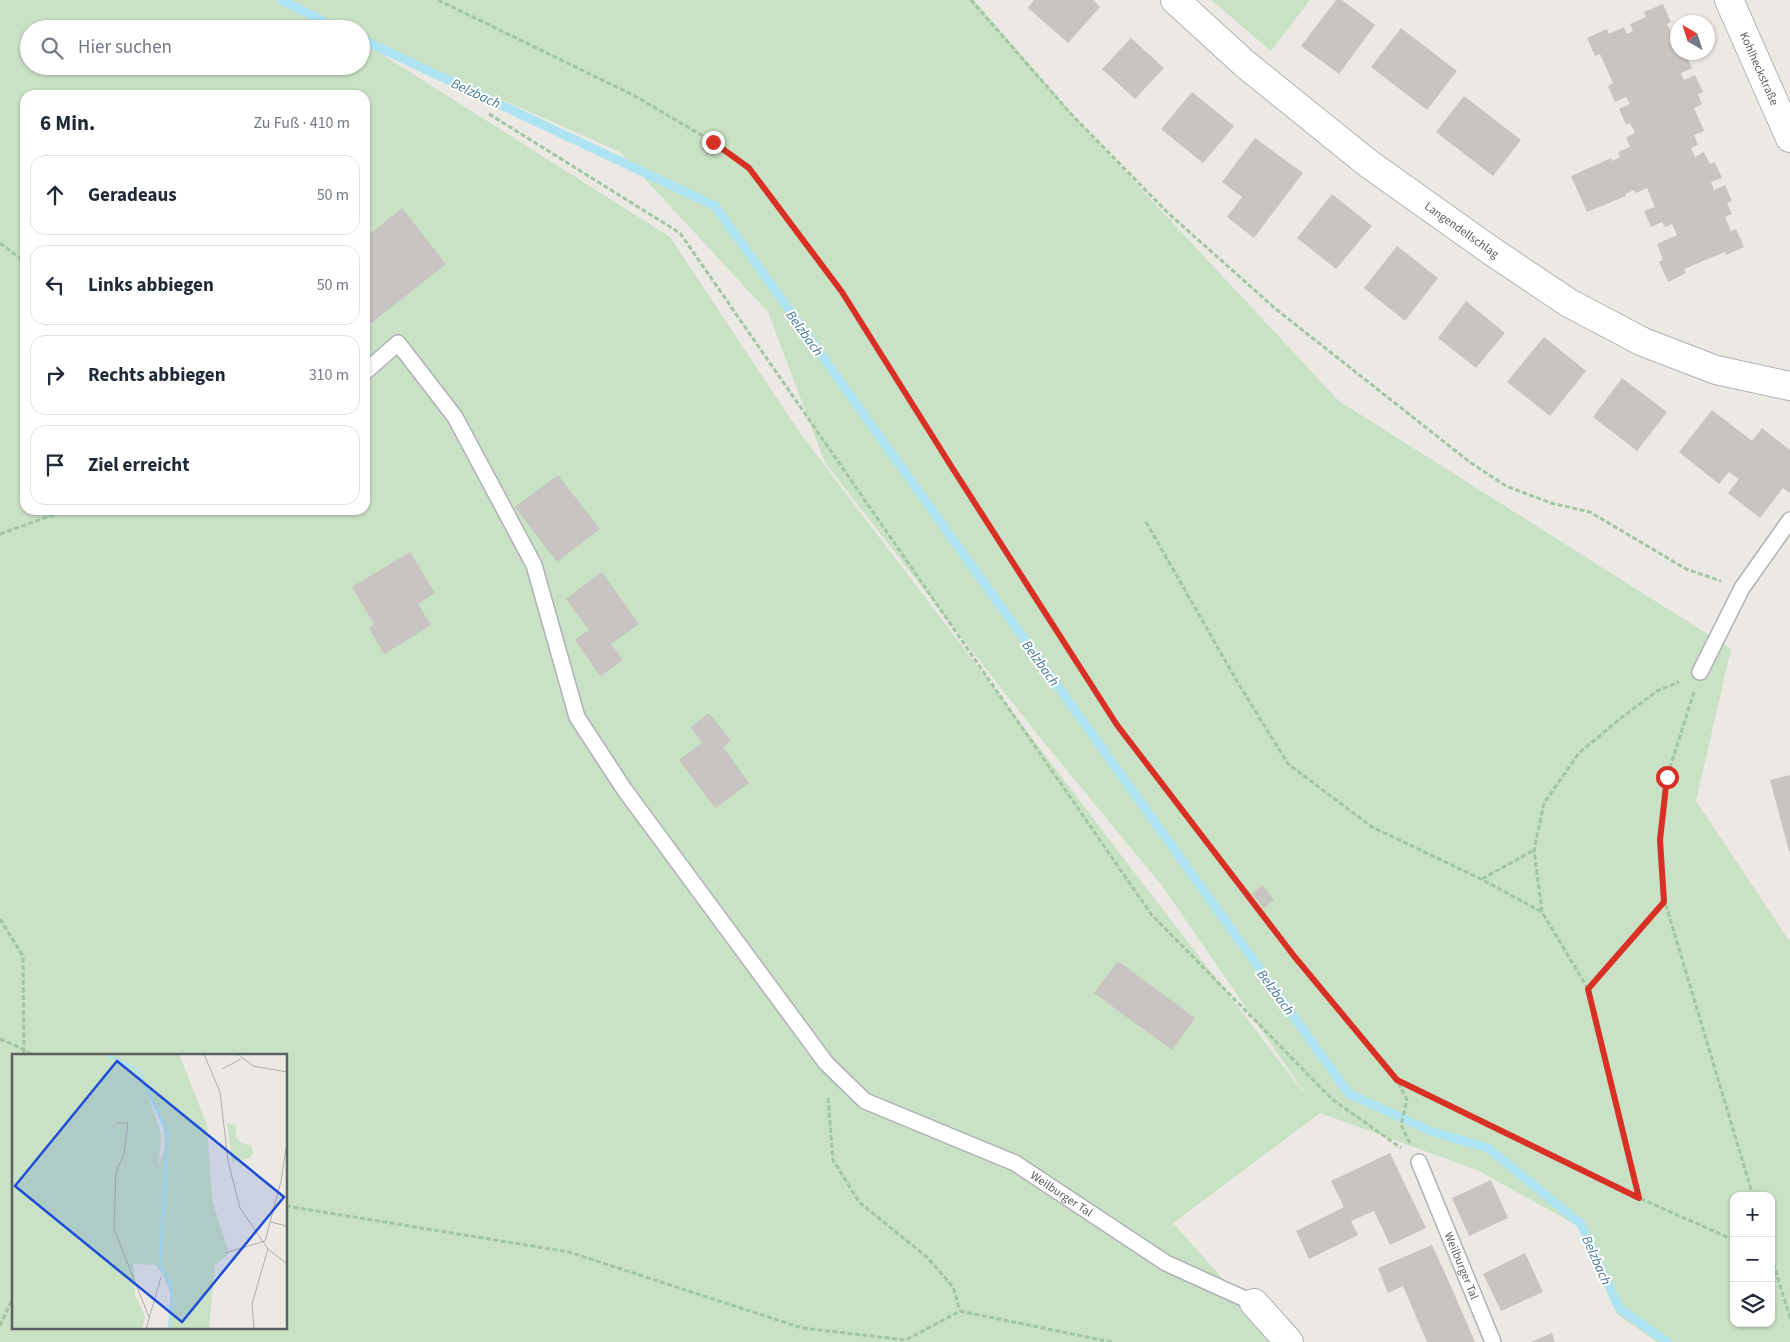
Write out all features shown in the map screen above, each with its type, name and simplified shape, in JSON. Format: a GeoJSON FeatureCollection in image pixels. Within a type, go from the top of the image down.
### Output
{"type":"FeatureCollection","features":[{"type":"Feature","properties":{"kind":"street","name":"Langendellschlag"},"geometry":{"type":"LineString","coordinates":[[1175,0],[1245,64],[1369,164],[1490,250],[1569,303],[1643,342],[1716,370],[1790,386]]}},
{"type":"Feature","properties":{"kind":"street","name":"Kohlheckstraße"},"geometry":{"type":"LineString","coordinates":[[1729,0],[1790,138]]}},
{"type":"Feature","properties":{"kind":"street","name":"Weilburger Tal"},"geometry":{"type":"LineString","coordinates":[[1254,1303],[1289,1342]]}},
{"type":"Feature","properties":{"kind":"lane","name":"Weilburger Tal"},"geometry":{"type":"LineString","coordinates":[[370,368],[398,343],[455,418],[534,565],[577,717],[624,789],[826,1063],[865,1101],[1015,1163],[1166,1263],[1254,1303]]}},
{"type":"Feature","properties":{"kind":"lane"},"geometry":{"type":"LineString","coordinates":[[1700,672],[1742,588],[1790,520]]}},
{"type":"Feature","properties":{"kind":"lane","name":"Weilburger Tal"},"geometry":{"type":"LineString","coordinates":[[1419,1162],[1493,1342]]}},
{"type":"Feature","properties":{"kind":"path"},"geometry":{"type":"LineString","coordinates":[[438,0],[635,96],[713,142],[749,168],[842,292],[1117,725],[1294,956],[1397,1080],[1407,1100],[1401,1125]]}},
{"type":"Feature","properties":{"kind":"path"},"geometry":{"type":"LineString","coordinates":[[971,0],[1071,114],[1168,213],[1277,310],[1471,463],[1506,486],[1551,503],[1590,512],[1686,569],[1742,588]]}},
{"type":"Feature","properties":{"kind":"path"},"geometry":{"type":"LineString","coordinates":[[488,114],[680,233],[1151,914],[1332,1098],[1419,1162]]}},
{"type":"Feature","properties":{"kind":"path"},"geometry":{"type":"LineString","coordinates":[[0,243],[20,258]]}},
{"type":"Feature","properties":{"kind":"path"},"geometry":{"type":"LineString","coordinates":[[0,534],[52,515]]}},
{"type":"Feature","properties":{"kind":"path"},"geometry":{"type":"LineString","coordinates":[[1146,522],[1238,683],[1288,764],[1372,827],[1481,879],[1542,912]]}},
{"type":"Feature","properties":{"kind":"path"},"geometry":{"type":"LineString","coordinates":[[1639,1198],[1588,989],[1542,912],[1534,850],[1544,803],[1579,753],[1657,691],[1700,672]]}},
{"type":"Feature","properties":{"kind":"path"},"geometry":{"type":"LineString","coordinates":[[1700,672],[1667,777],[1660,840],[1664,902],[1752,1192]]}},
{"type":"Feature","properties":{"kind":"path"},"geometry":{"type":"LineString","coordinates":[[1481,879],[1534,850]]}},
{"type":"Feature","properties":{"kind":"path"},"geometry":{"type":"LineString","coordinates":[[1588,989],[1664,902]]}},
{"type":"Feature","properties":{"kind":"path"},"geometry":{"type":"LineString","coordinates":[[0,919],[23,956],[24,1054]]}},
{"type":"Feature","properties":{"kind":"path"},"geometry":{"type":"LineString","coordinates":[[0,1039],[31,1054]]}},
{"type":"Feature","properties":{"kind":"path"},"geometry":{"type":"LineString","coordinates":[[826,1063],[834,1160],[858,1202],[928,1258],[953,1287],[960,1311]]}},
{"type":"Feature","properties":{"kind":"path"},"geometry":{"type":"LineString","coordinates":[[1397,1080],[1639,1198],[1730,1238]]}},
{"type":"Feature","properties":{"kind":"path"},"geometry":{"type":"LineString","coordinates":[[288,1206],[569,1252],[802,1328],[906,1340],[960,1311],[1112,1342]]}},
{"type":"Feature","properties":{"kind":"path"},"geometry":{"type":"LineString","coordinates":[[1775,1269],[1790,1318]]}},
{"type":"Feature","properties":{"kind":"path"},"geometry":{"type":"LineString","coordinates":[[0,1326],[12,1299]]}},
{"type":"Feature","properties":{"kind":"green space"},"geometry":{"type":"Polygon","coordinates":[[[0,0],[974,0],[1088,132],[1339,401],[1731,649],[1696,801],[1790,942],[1790,1342],[1657,1342],[1617,1314],[1578,1226],[1477,1170],[1320,1113],[1173,1223],[1280,1342],[0,1342],[0,0]],[[20,20],[20,75],[370,75],[370,47],[670,237],[800,433],[1311,1102],[1163,887],[1037,734],[825,463],[768,312],[620,152],[370,43],[370,20],[20,20]]]}},
{"type":"Feature","properties":{"kind":"green space"},"geometry":{"type":"Polygon","coordinates":[[[1211,0],[1310,0],[1271,51],[1211,0]]]}},
{"type":"Feature","properties":{"kind":"building"},"geometry":{"type":"Polygon","coordinates":[[[1034,0],[1093,0],[1100,7],[1068,43],[1028,8],[1034,0]]]}},
{"type":"Feature","properties":{"kind":"building"},"geometry":{"type":"Polygon","coordinates":[[[1336,0],[1342,0],[1375,25],[1339,74],[1301,46],[1336,0]]]}},
{"type":"Feature","properties":{"kind":"building"},"geometry":{"type":"Polygon","coordinates":[[[1663,4],[1670,20],[1670,22],[1667,24],[1670,31],[1670,60],[1688,60],[1692,68],[1681,73],[1684,80],[1695,75],[1703,92],[1698,94],[1702,104],[1694,108],[1704,131],[1694,135],[1698,145],[1691,148],[1695,157],[1704,152],[1710,164],[1715,162],[1722,178],[1711,182],[1714,190],[1725,185],[1732,201],[1727,203],[1732,214],[1725,217],[1731,231],[1736,229],[1744,247],[1726,255],[1725,252],[1684,269],[1686,273],[1668,282],[1659,262],[1663,260],[1657,244],[1677,235],[1672,224],[1665,227],[1662,222],[1651,227],[1644,211],[1655,207],[1647,188],[1636,193],[1634,190],[1625,194],[1626,196],[1587,212],[1571,176],[1611,158],[1612,161],[1620,157],[1618,152],[1630,147],[1626,138],[1635,133],[1630,123],[1626,125],[1619,109],[1630,104],[1626,97],[1615,102],[1608,86],[1613,83],[1600,54],[1595,56],[1587,38],[1607,29],[1609,34],[1624,27],[1627,34],[1633,31],[1630,24],[1646,17],[1644,12],[1663,4]]]}},
{"type":"Feature","properties":{"kind":"building"},"geometry":{"type":"Polygon","coordinates":[[[1401,28],[1457,71],[1427,110],[1371,67],[1401,28]]]}},
{"type":"Feature","properties":{"kind":"building"},"geometry":{"type":"Polygon","coordinates":[[[1131,38],[1164,68],[1135,99],[1102,69],[1131,38]]]}},
{"type":"Feature","properties":{"kind":"building"},"geometry":{"type":"Polygon","coordinates":[[[1192,92],[1234,126],[1203,163],[1161,129],[1192,92]]]}},
{"type":"Feature","properties":{"kind":"building"},"geometry":{"type":"Polygon","coordinates":[[[1464,96],[1521,140],[1493,176],[1436,132],[1464,96]]]}},
{"type":"Feature","properties":{"kind":"building"},"geometry":{"type":"Polygon","coordinates":[[[1255,138],[1303,173],[1254,238],[1227,217],[1242,197],[1222,182],[1255,138]]]}},
{"type":"Feature","properties":{"kind":"building"},"geometry":{"type":"Polygon","coordinates":[[[1332,194],[1372,226],[1336,269],[1297,238],[1332,194]]]}},
{"type":"Feature","properties":{"kind":"building"},"geometry":{"type":"Polygon","coordinates":[[[402,208],[446,264],[370,324],[370,234],[402,208]]]}},
{"type":"Feature","properties":{"kind":"building"},"geometry":{"type":"Polygon","coordinates":[[[1397,246],[1438,278],[1405,321],[1364,288],[1397,246]]]}},
{"type":"Feature","properties":{"kind":"building"},"geometry":{"type":"Polygon","coordinates":[[[1466,301],[1505,333],[1476,368],[1438,338],[1466,301]]]}},
{"type":"Feature","properties":{"kind":"building"},"geometry":{"type":"Polygon","coordinates":[[[1544,337],[1586,371],[1550,416],[1507,382],[1544,337]]]}},
{"type":"Feature","properties":{"kind":"building"},"geometry":{"type":"Polygon","coordinates":[[[1622,378],[1667,412],[1637,451],[1593,417],[1622,378]]]}},
{"type":"Feature","properties":{"kind":"building"},"geometry":{"type":"Polygon","coordinates":[[[1712,410],[1752,441],[1762,428],[1790,450],[1790,493],[1783,488],[1760,518],[1728,493],[1739,479],[1729,472],[1719,484],[1679,452],[1712,410]]]}},
{"type":"Feature","properties":{"kind":"building"},"geometry":{"type":"Polygon","coordinates":[[[558,475],[600,529],[557,562],[515,507],[558,475]]]}},
{"type":"Feature","properties":{"kind":"building"},"geometry":{"type":"Polygon","coordinates":[[[410,552],[435,593],[418,604],[431,625],[384,654],[369,628],[374,624],[352,587],[410,552]]]}},
{"type":"Feature","properties":{"kind":"building"},"geometry":{"type":"Polygon","coordinates":[[[602,572],[639,624],[611,644],[623,660],[600,676],[575,640],[589,630],[566,599],[602,572]]]}},
{"type":"Feature","properties":{"kind":"building"},"geometry":{"type":"Polygon","coordinates":[[[709,713],[731,741],[723,747],[749,783],[715,808],[679,760],[702,743],[691,727],[709,713]]]}},
{"type":"Feature","properties":{"kind":"building"},"geometry":{"type":"Polygon","coordinates":[[[1790,775],[1790,851],[1789,851],[1770,780],[1790,775]]]}},
{"type":"Feature","properties":{"kind":"building"},"geometry":{"type":"Polygon","coordinates":[[[1262,885],[1274,900],[1264,908],[1252,894],[1262,885]]]}},
{"type":"Feature","properties":{"kind":"building"},"geometry":{"type":"Polygon","coordinates":[[[1118,961],[1195,1018],[1172,1050],[1094,993],[1118,961]]]}},
{"type":"Feature","properties":{"kind":"building"},"geometry":{"type":"Polygon","coordinates":[[[1390,1153],[1426,1228],[1390,1245],[1374,1211],[1351,1221],[1358,1235],[1309,1259],[1296,1231],[1344,1207],[1331,1181],[1390,1153]]]}},
{"type":"Feature","properties":{"kind":"building"},"geometry":{"type":"Polygon","coordinates":[[[1491,1180],[1508,1218],[1469,1236],[1452,1198],[1491,1180]]]}},
{"type":"Feature","properties":{"kind":"building"},"geometry":{"type":"Polygon","coordinates":[[[1432,1245],[1475,1342],[1427,1342],[1403,1286],[1388,1293],[1378,1268],[1432,1245]]]}},
{"type":"Feature","properties":{"kind":"building"},"geometry":{"type":"Polygon","coordinates":[[[1525,1253],[1543,1292],[1501,1311],[1483,1274],[1525,1253]]]}},
{"type":"Feature","properties":{"kind":"building"},"geometry":{"type":"Polygon","coordinates":[[[1552,1333],[1555,1342],[1531,1342],[1552,1333]]]}},
{"type":"Feature","properties":{"kind":"waterway","name":"Belzbach"},"geometry":{"type":"LineString","coordinates":[[281,0],[321,20]]}},
{"type":"Feature","properties":{"kind":"waterway","name":"Belzbach"},"geometry":{"type":"LineString","coordinates":[[370,43],[715,206],[1349,1094],[1433,1132],[1488,1148],[1581,1224],[1619,1308],[1667,1342]]}},
{"type":"Feature","properties":{"kind":"route"},"geometry":{"type":"LineString","coordinates":[[713,142],[749,168],[842,292],[1117,725],[1294,956],[1397,1080],[1639,1198],[1588,989],[1664,902],[1660,840],[1667,777]]}}]}
